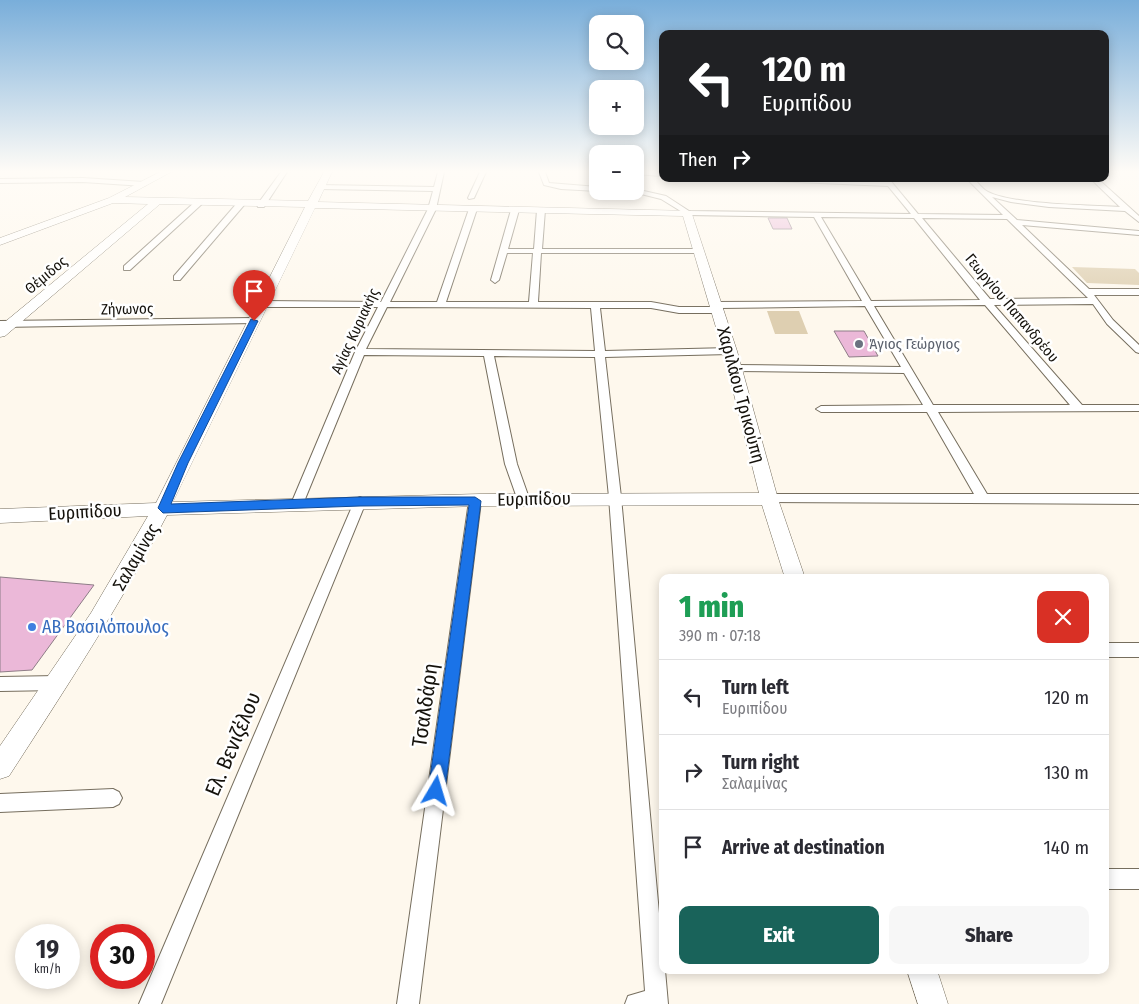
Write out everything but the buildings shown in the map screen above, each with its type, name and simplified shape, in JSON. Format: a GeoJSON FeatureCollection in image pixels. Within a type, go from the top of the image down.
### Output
{"type":"FeatureCollection","features":[{"type":"Feature","properties":{"kind":"street"},"geometry":{"type":"LineString","coordinates":[[0,242],[62,219]]}},
{"type":"Feature","properties":{"kind":"street","name":"Θέμιδος"},"geometry":{"type":"LineString","coordinates":[[0,333],[6,324],[135,219]]}},
{"type":"Feature","properties":{"kind":"street"},"geometry":{"type":"LineString","coordinates":[[127,268],[181,219]]}},
{"type":"Feature","properties":{"kind":"street"},"geometry":{"type":"LineString","coordinates":[[177,278],[229,219]]}},
{"type":"Feature","properties":{"kind":"street","name":"Σαλαμίνας"},"geometry":{"type":"LineString","coordinates":[[0,768],[116,592],[163,508],[183,463],[305,219]]}},
{"type":"Feature","properties":{"kind":"street","name":"Αγίας Κυριακής"},"geometry":{"type":"LineString","coordinates":[[297,504],[360,352],[427,219]]}},
{"type":"Feature","properties":{"kind":"street"},"geometry":{"type":"LineString","coordinates":[[440,305],[470,219]]}},
{"type":"Feature","properties":{"kind":"street"},"geometry":{"type":"LineString","coordinates":[[495,280],[512,219]]}},
{"type":"Feature","properties":{"kind":"street"},"geometry":{"type":"LineString","coordinates":[[533,305],[540,219]]}},
{"type":"Feature","properties":{"kind":"street","name":"Χαριλάου Τρικούπη"},"geometry":{"type":"LineString","coordinates":[[689,219],[730,351],[769,499],[793,574]]}},
{"type":"Feature","properties":{"kind":"street"},"geometry":{"type":"LineString","coordinates":[[819,219],[983,499]]}},
{"type":"Feature","properties":{"kind":"street","name":"Γεωργίου Παπανδρέου"},"geometry":{"type":"LineString","coordinates":[[918,219],[987,302],[1080,409]]}},
{"type":"Feature","properties":{"kind":"street"},"geometry":{"type":"LineString","coordinates":[[1007,219],[1055,227],[1139,233]]}},
{"type":"Feature","properties":{"kind":"street"},"geometry":{"type":"LineString","coordinates":[[1012,219],[1096,302],[1110,322],[1139,350]]}},
{"type":"Feature","properties":{"kind":"street"},"geometry":{"type":"LineString","coordinates":[[503,251],[699,251]]}},
{"type":"Feature","properties":{"kind":"street"},"geometry":{"type":"LineString","coordinates":[[1086,292],[1139,292]]}},
{"type":"Feature","properties":{"kind":"street"},"geometry":{"type":"LineString","coordinates":[[262,304],[651,305],[672,309],[869,303],[1096,302]]}},
{"type":"Feature","properties":{"kind":"street"},"geometry":{"type":"LineString","coordinates":[[595,306],[615,498],[657,1002],[636,1004]]}},
{"type":"Feature","properties":{"kind":"street","name":"Ζήνωνος"},"geometry":{"type":"LineString","coordinates":[[6,324],[254,321]]}},
{"type":"Feature","properties":{"kind":"street"},"geometry":{"type":"LineString","coordinates":[[360,352],[601,354],[730,351]]}},
{"type":"Feature","properties":{"kind":"street"},"geometry":{"type":"LineString","coordinates":[[488,352],[511,464],[523,498]]}},
{"type":"Feature","properties":{"kind":"street"},"geometry":{"type":"LineString","coordinates":[[734,368],[908,370]]}},
{"type":"Feature","properties":{"kind":"street"},"geometry":{"type":"LineString","coordinates":[[822,409],[1139,408]]}},
{"type":"Feature","properties":{"kind":"street","name":"Ευριπίδου"},"geometry":{"type":"LineString","coordinates":[[0,516],[163,508],[360,502],[475,501],[523,498],[769,499]]}},
{"type":"Feature","properties":{"kind":"street"},"geometry":{"type":"LineString","coordinates":[[769,499],[1139,499]]}},
{"type":"Feature","properties":{"kind":"street","name":"Τσαλδάρη"},"geometry":{"type":"LineString","coordinates":[[408,1004],[475,501]]}},
{"type":"Feature","properties":{"kind":"street","name":"Ελ. Βενιζέλου"},"geometry":{"type":"LineString","coordinates":[[150,1004],[360,502]]}},
{"type":"Feature","properties":{"kind":"street"},"geometry":{"type":"LineString","coordinates":[[1109,650],[1139,650]]}},
{"type":"Feature","properties":{"kind":"street"},"geometry":{"type":"LineString","coordinates":[[0,684],[57,683]]}},
{"type":"Feature","properties":{"kind":"street"},"geometry":{"type":"LineString","coordinates":[[0,804],[113,798]]}},
{"type":"Feature","properties":{"kind":"street"},"geometry":{"type":"LineString","coordinates":[[1109,879],[1139,879]]}},
{"type":"Feature","properties":{"kind":"street"},"geometry":{"type":"LineString","coordinates":[[923,974],[932,1004]]}},
{"type":"Feature","properties":{"kind":"shaded area"},"geometry":{"type":"Polygon","coordinates":[[[1072,267],[1135,269],[1139,273],[1139,285],[1087,283],[1072,267]]]}},
{"type":"Feature","properties":{"kind":"shaded area"},"geometry":{"type":"Polygon","coordinates":[[[767,311],[799,311],[808,334],[775,334],[767,311]]]}},
{"type":"Feature","properties":{"kind":"place","name":"Άγιος Γεώργιος"},"geometry":{"type":"Point","coordinates":[859,344]}},
{"type":"Feature","properties":{"kind":"place","name":"ΑΒ Βασιλόπουλος"},"geometry":{"type":"Point","coordinates":[32,627]}},
{"type":"Feature","properties":{"kind":"route"},"geometry":{"type":"LineString","coordinates":[[254,321],[183,463],[163,508],[360,502],[475,501],[436,791]]}}]}
